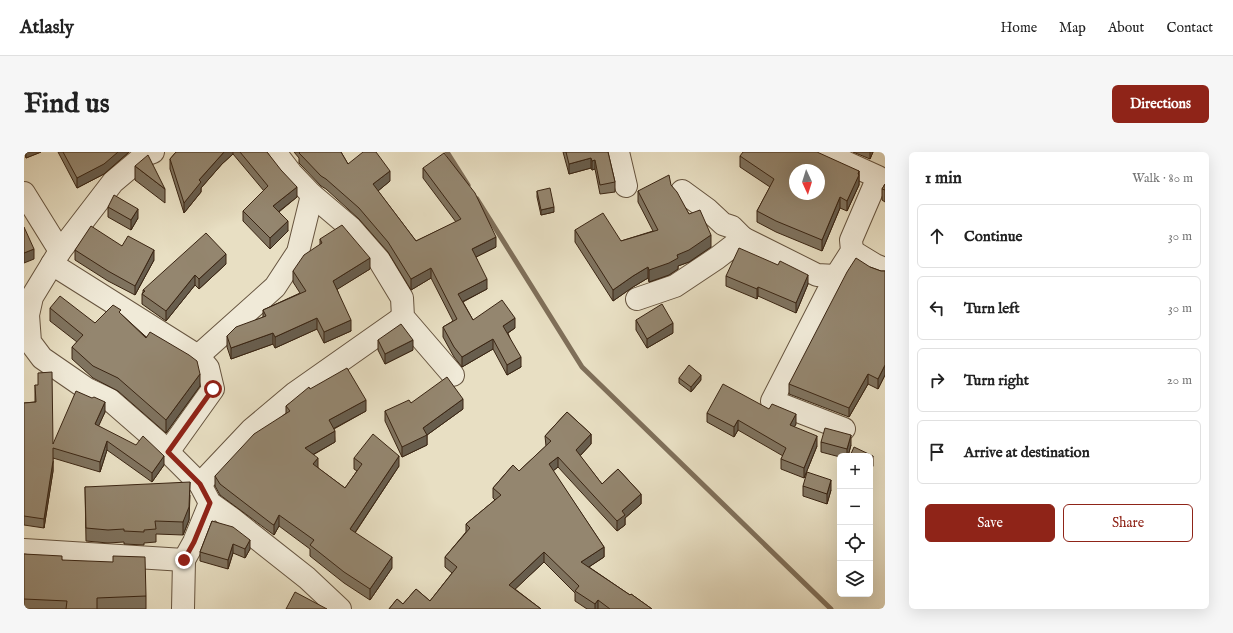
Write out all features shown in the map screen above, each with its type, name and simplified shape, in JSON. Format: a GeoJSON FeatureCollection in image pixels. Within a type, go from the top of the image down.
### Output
{"type":"FeatureCollection","features":[{"type":"Feature","properties":{"kind":"street"},"geometry":{"type":"LineString","coordinates":[[153,152],[145,155],[113,182],[56,258],[32,297],[26,328],[30,342],[42,358],[87,389],[110,400],[168,452],[205,494],[231,518],[308,578],[340,609]]}},
{"type":"Feature","properties":{"kind":"street"},"geometry":{"type":"LineString","coordinates":[[275,152],[291,174],[312,195],[351,228],[379,260],[402,298],[403,317],[453,375]]}},
{"type":"Feature","properties":{"kind":"street"},"geometry":{"type":"LineString","coordinates":[[618,152],[626,186]]}},
{"type":"Feature","properties":{"kind":"street"},"geometry":{"type":"LineString","coordinates":[[823,152],[881,170],[852,240],[852,251],[836,276],[772,400],[844,430]]}},
{"type":"Feature","properties":{"kind":"street"},"geometry":{"type":"LineString","coordinates":[[682,191],[708,210],[723,224],[732,227],[743,238],[817,275],[836,276]]}},
{"type":"Feature","properties":{"kind":"street"},"geometry":{"type":"LineString","coordinates":[[24,193],[56,258],[198,356],[208,368],[213,389],[168,452]]}},
{"type":"Feature","properties":{"kind":"street"},"geometry":{"type":"LineString","coordinates":[[198,356],[275,287],[298,252],[312,195]]}},
{"type":"Feature","properties":{"kind":"street"},"geometry":{"type":"LineString","coordinates":[[637,299],[675,286],[717,258],[743,238]]}},
{"type":"Feature","properties":{"kind":"street"},"geometry":{"type":"LineString","coordinates":[[852,251],[885,269]]}},
{"type":"Feature","properties":{"kind":"street"},"geometry":{"type":"LineString","coordinates":[[182,609],[184,560],[194,542],[205,494],[251,430],[295,393],[403,317]]}},
{"type":"Feature","properties":{"kind":"street"},"geometry":{"type":"LineString","coordinates":[[24,550],[184,560]]}},
{"type":"Feature","properties":{"kind":"building"},"geometry":{"type":"Polygon","coordinates":[[[63,152],[118,152],[104,164],[77,178],[63,152]]]}},
{"type":"Feature","properties":{"kind":"building"},"geometry":{"type":"Polygon","coordinates":[[[176,152],[224,152],[199,180],[201,182],[184,203],[170,159],[176,152]]]}},
{"type":"Feature","properties":{"kind":"building"},"geometry":{"type":"Polygon","coordinates":[[[240,152],[267,152],[297,187],[273,206],[288,221],[270,238],[243,211],[268,186],[240,152]]]}},
{"type":"Feature","properties":{"kind":"building"},"geometry":{"type":"Polygon","coordinates":[[[341,152],[348,164],[363,152],[376,152],[390,171],[373,184],[416,241],[461,219],[423,168],[444,153],[475,193],[496,237],[472,249],[487,279],[458,294],[473,320],[502,300],[515,318],[503,326],[521,357],[507,365],[493,339],[462,357],[454,347],[443,327],[457,319],[431,268],[411,279],[388,242],[359,208],[321,176],[299,153],[341,152]]]}},
{"type":"Feature","properties":{"kind":"building"},"geometry":{"type":"Polygon","coordinates":[[[566,152],[608,152],[615,182],[600,185],[595,160],[592,161],[591,158],[569,164],[566,152]]]}},
{"type":"Feature","properties":{"kind":"building"},"geometry":{"type":"Polygon","coordinates":[[[743,152],[817,152],[859,171],[859,175],[847,201],[840,197],[822,240],[776,221],[757,211],[774,179],[740,156],[743,152]]]}},
{"type":"Feature","properties":{"kind":"building"},"geometry":{"type":"Polygon","coordinates":[[[148,155],[165,189],[135,166],[148,155]]]}},
{"type":"Feature","properties":{"kind":"building"},"geometry":{"type":"Polygon","coordinates":[[[669,175],[671,185],[677,192],[689,214],[700,210],[711,235],[689,250],[677,255],[678,258],[649,270],[648,267],[613,290],[575,230],[603,213],[621,241],[658,230],[638,191],[669,175]]]}},
{"type":"Feature","properties":{"kind":"building"},"geometry":{"type":"Polygon","coordinates":[[[550,188],[554,207],[541,210],[537,191],[550,188]]]}},
{"type":"Feature","properties":{"kind":"building"},"geometry":{"type":"Polygon","coordinates":[[[114,195],[138,209],[131,220],[108,207],[114,195]]]}},
{"type":"Feature","properties":{"kind":"building"},"geometry":{"type":"Polygon","coordinates":[[[342,225],[370,258],[333,281],[351,320],[324,332],[317,318],[275,337],[273,333],[231,348],[227,336],[236,327],[266,316],[263,310],[306,291],[293,271],[304,255],[322,243],[320,239],[342,225]]]}},
{"type":"Feature","properties":{"kind":"building"},"geometry":{"type":"Polygon","coordinates":[[[91,226],[122,246],[128,236],[154,250],[135,286],[75,250],[91,226]]]}},
{"type":"Feature","properties":{"kind":"building"},"geometry":{"type":"Polygon","coordinates":[[[24,227],[34,249],[24,253],[24,227]]]}},
{"type":"Feature","properties":{"kind":"building"},"geometry":{"type":"Polygon","coordinates":[[[206,233],[226,254],[199,279],[195,275],[166,311],[142,294],[145,291],[143,290],[206,233]]]}},
{"type":"Feature","properties":{"kind":"building"},"geometry":{"type":"Polygon","coordinates":[[[739,248],[778,265],[780,261],[808,275],[796,303],[758,287],[757,289],[726,276],[739,248]]]}},
{"type":"Feature","properties":{"kind":"building"},"geometry":{"type":"Polygon","coordinates":[[[856,258],[870,267],[885,271],[885,365],[878,379],[868,374],[849,408],[789,384],[847,272],[856,258]]]}},
{"type":"Feature","properties":{"kind":"building"},"geometry":{"type":"Polygon","coordinates":[[[60,296],[95,323],[113,305],[121,310],[119,312],[146,338],[150,332],[197,361],[200,374],[166,420],[118,378],[93,366],[72,347],[83,335],[50,308],[60,296]]]}},
{"type":"Feature","properties":{"kind":"building"},"geometry":{"type":"Polygon","coordinates":[[[662,304],[673,323],[647,339],[636,320],[662,304]]]}},
{"type":"Feature","properties":{"kind":"building"},"geometry":{"type":"Polygon","coordinates":[[[401,324],[413,340],[385,354],[378,340],[401,324]]]}},
{"type":"Feature","properties":{"kind":"building"},"geometry":{"type":"Polygon","coordinates":[[[689,365],[701,375],[691,387],[679,378],[689,365]]]}},
{"type":"Feature","properties":{"kind":"building"},"geometry":{"type":"Polygon","coordinates":[[[347,368],[366,400],[329,420],[335,431],[305,448],[318,458],[313,464],[345,488],[362,464],[354,458],[373,434],[399,456],[350,529],[392,557],[370,589],[344,572],[310,545],[314,540],[279,515],[274,525],[272,524],[220,484],[215,476],[254,434],[290,411],[286,406],[309,387],[310,389],[347,368]]]}},
{"type":"Feature","properties":{"kind":"building"},"geometry":{"type":"Polygon","coordinates":[[[52,372],[53,444],[76,391],[105,402],[95,424],[136,445],[143,436],[164,456],[152,473],[107,441],[100,462],[53,448],[53,461],[44,519],[24,516],[24,403],[36,402],[35,385],[38,385],[38,373],[52,372]]]}},
{"type":"Feature","properties":{"kind":"building"},"geometry":{"type":"Polygon","coordinates":[[[447,377],[463,399],[423,428],[427,435],[402,447],[385,411],[409,400],[411,403],[447,377]]]}},
{"type":"Feature","properties":{"kind":"building"},"geometry":{"type":"Polygon","coordinates":[[[723,384],[769,409],[772,404],[796,414],[790,425],[817,436],[804,468],[781,459],[786,448],[738,420],[734,427],[707,413],[723,384]]]}},
{"type":"Feature","properties":{"kind":"building"},"geometry":{"type":"Polygon","coordinates":[[[567,412],[591,434],[576,450],[602,484],[618,469],[641,494],[622,511],[625,515],[617,521],[558,457],[549,464],[604,547],[581,562],[652,609],[610,609],[598,600],[595,604],[575,591],[579,586],[544,552],[509,585],[541,609],[389,609],[397,599],[403,604],[416,589],[430,601],[457,567],[445,557],[470,528],[466,524],[501,495],[493,488],[513,465],[519,471],[551,441],[545,436],[567,412]]]}},
{"type":"Feature","properties":{"kind":"building"},"geometry":{"type":"Polygon","coordinates":[[[825,428],[851,435],[847,449],[821,442],[825,428]]]}},
{"type":"Feature","properties":{"kind":"building"},"geometry":{"type":"Polygon","coordinates":[[[854,447],[867,453],[851,453],[854,447]]]}},
{"type":"Feature","properties":{"kind":"building"},"geometry":{"type":"Polygon","coordinates":[[[807,472],[831,480],[827,494],[803,486],[807,472]]]}},
{"type":"Feature","properties":{"kind":"building"},"geometry":{"type":"Polygon","coordinates":[[[190,482],[189,507],[183,522],[155,521],[156,529],[144,530],[144,532],[124,531],[124,529],[108,530],[86,528],[85,487],[190,482]]]}},
{"type":"Feature","properties":{"kind":"building"},"geometry":{"type":"Polygon","coordinates":[[[212,521],[233,527],[250,540],[245,549],[233,544],[228,560],[200,552],[212,521]]]}},
{"type":"Feature","properties":{"kind":"building"},"geometry":{"type":"Polygon","coordinates":[[[24,554],[62,556],[62,560],[113,562],[113,556],[145,557],[146,596],[97,598],[97,609],[66,609],[67,601],[24,599],[24,554]]]}},
{"type":"Feature","properties":{"kind":"building"},"geometry":{"type":"Polygon","coordinates":[[[295,592],[327,609],[286,609],[295,592]]]}},
{"type":"Feature","properties":{"kind":"waterway"},"geometry":{"type":"LineString","coordinates":[[447,152],[468,185]]}},
{"type":"Feature","properties":{"kind":"waterway"},"geometry":{"type":"LineString","coordinates":[[477,199],[582,367],[831,609]]}},
{"type":"Feature","properties":{"kind":"route"},"geometry":{"type":"LineString","coordinates":[[184,560],[194,542],[210,503],[200,484],[168,452],[213,389]]}}]}
